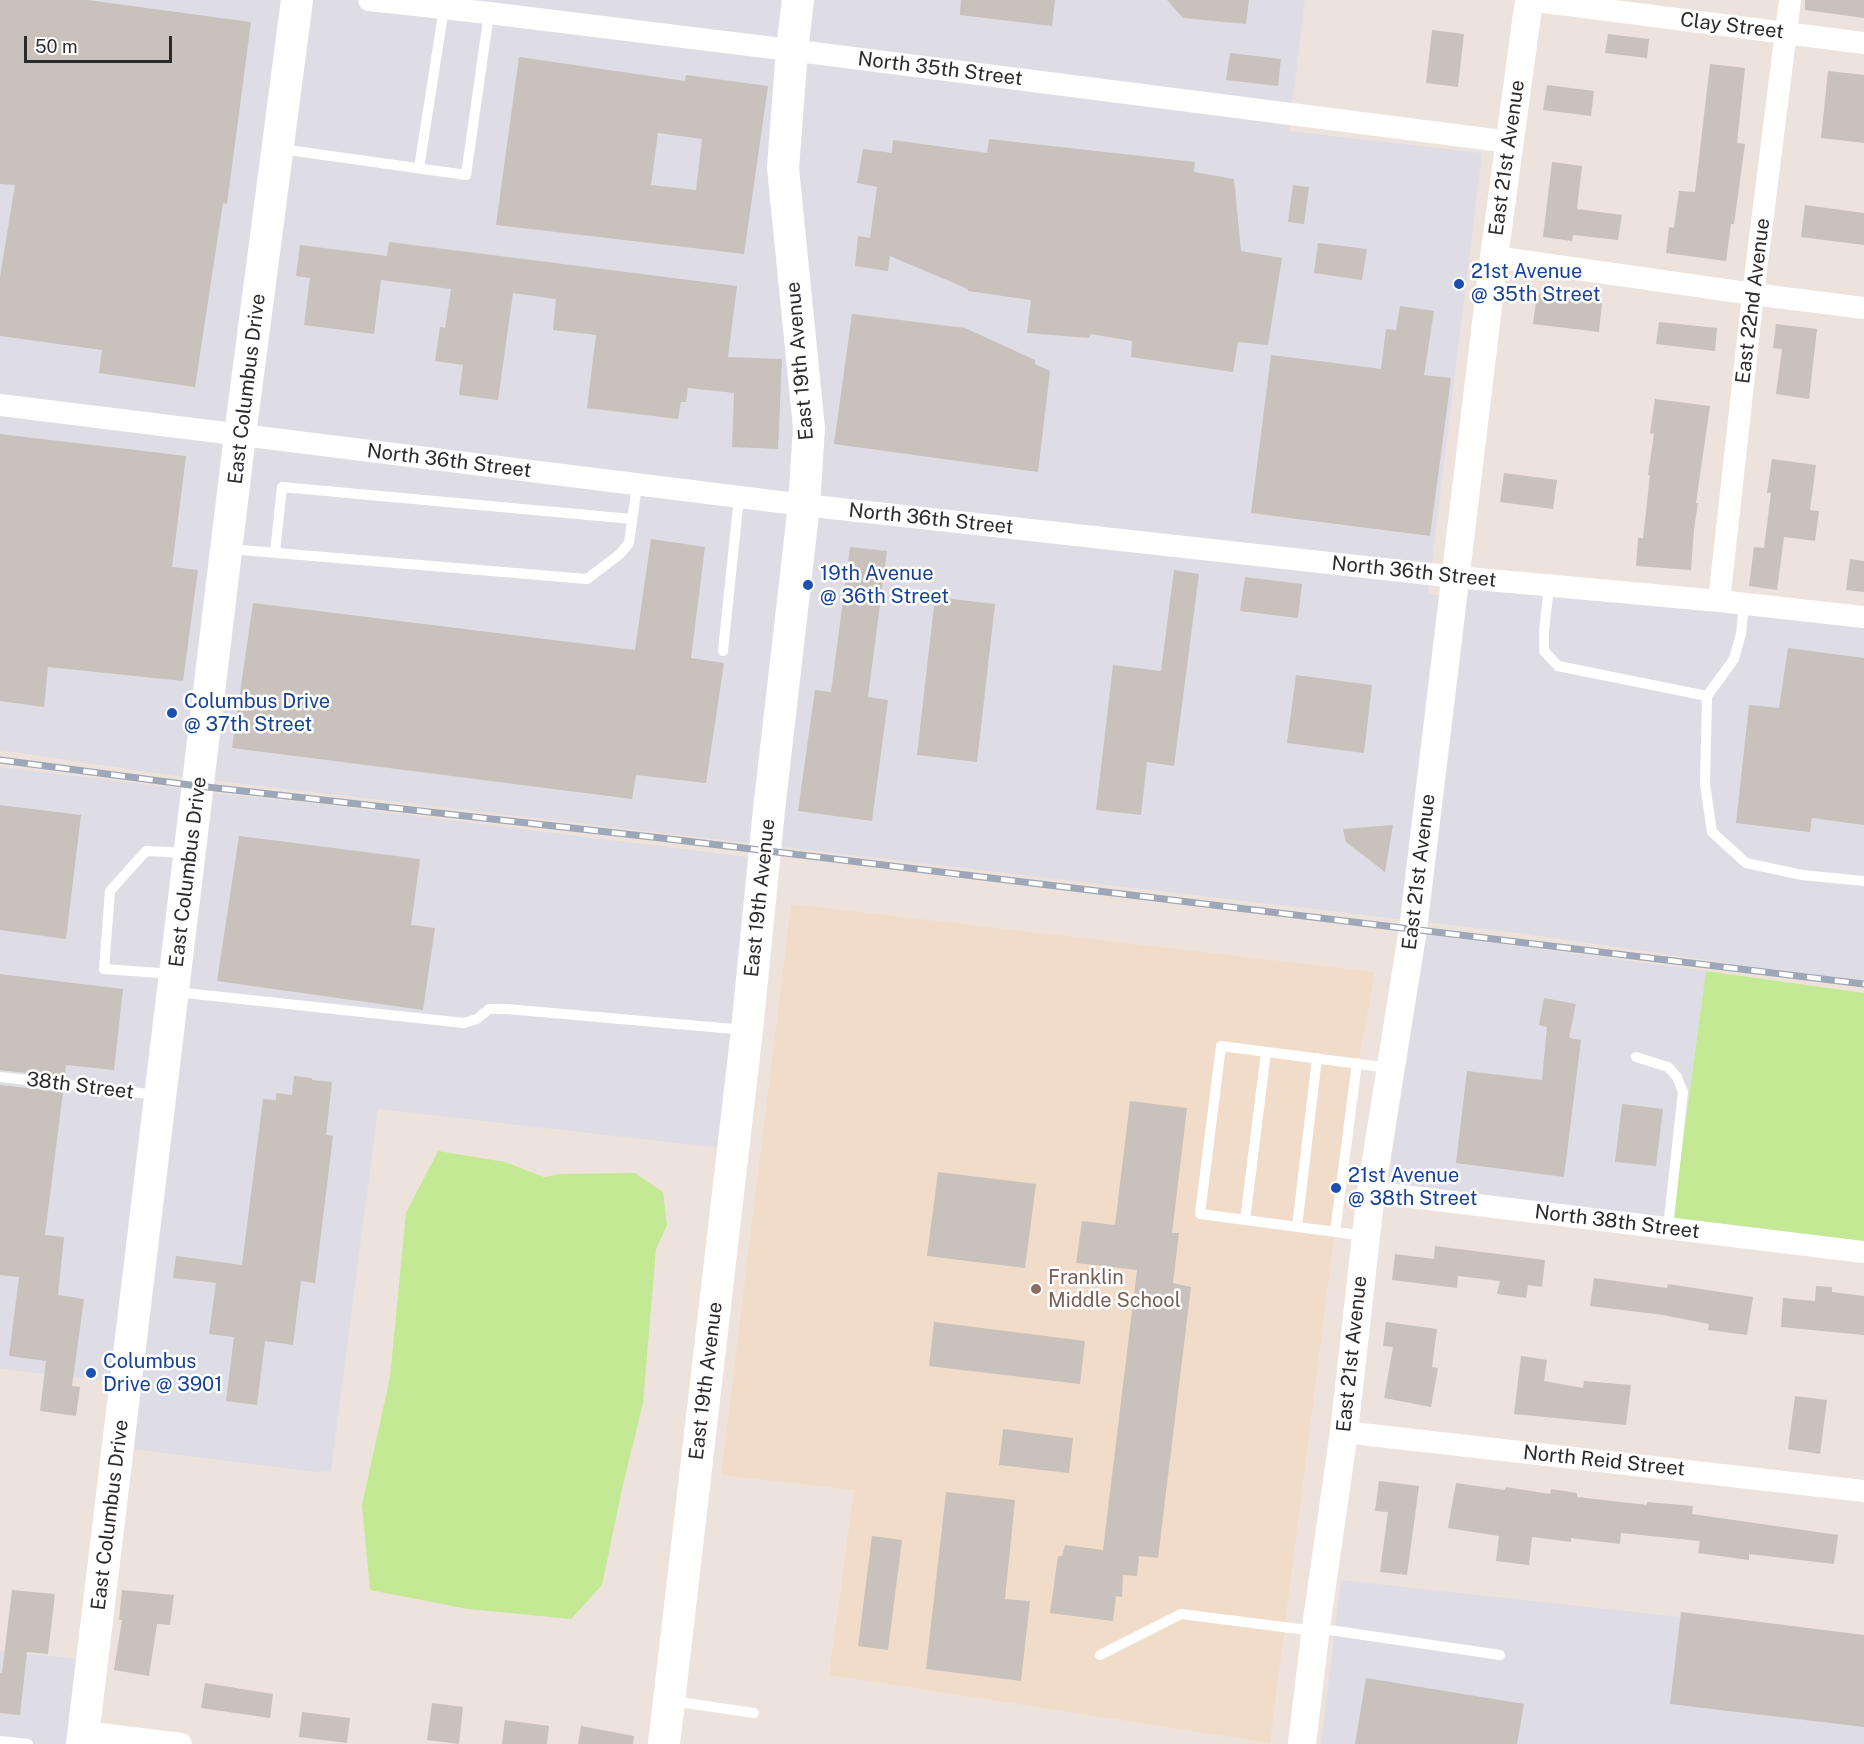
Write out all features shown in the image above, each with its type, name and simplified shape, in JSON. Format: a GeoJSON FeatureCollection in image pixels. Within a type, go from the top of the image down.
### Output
{"type":"FeatureCollection","features":[{"type":"Feature","properties":{"kind":"main road","name":"East Columbus Drive"},"geometry":{"type":"LineString","coordinates":[[83,1738],[240,435],[297,0]]}},
{"type":"Feature","properties":{"kind":"main road","name":"East 19th Avenue"},"geometry":{"type":"LineString","coordinates":[[664,1744],[747,1030],[768,810],[804,505],[809,428],[783,168],[798,0]]}},
{"type":"Feature","properties":{"kind":"street","name":"North 35th Street"},"geometry":{"type":"LineString","coordinates":[[369,0],[792,50],[1510,142]]}},
{"type":"Feature","properties":{"kind":"street","name":"Clay Street"},"geometry":{"type":"LineString","coordinates":[[1529,0],[1864,43]]}},
{"type":"Feature","properties":{"kind":"street","name":"East 21st Avenue"},"geometry":{"type":"LineString","coordinates":[[1302,1744],[1344,1432],[1371,1192],[1413,929],[1494,256],[1529,0]]}},
{"type":"Feature","properties":{"kind":"street","name":"East 22nd Avenue"},"geometry":{"type":"LineString","coordinates":[[1719,601],[1790,0]]}},
{"type":"Feature","properties":{"kind":"street"},"geometry":{"type":"LineString","coordinates":[[1494,256],[1864,308]]}},
{"type":"Feature","properties":{"kind":"street","name":"North 36th Street"},"geometry":{"type":"LineString","coordinates":[[0,405],[804,505],[1456,577],[1864,617]]}},
{"type":"Feature","properties":{"kind":"street","name":"North 38th Street"},"geometry":{"type":"LineString","coordinates":[[1371,1192],[1864,1252]]}},
{"type":"Feature","properties":{"kind":"street","name":"North Reid Street"},"geometry":{"type":"LineString","coordinates":[[1344,1432],[1864,1491]]}},
{"type":"Feature","properties":{"kind":"street"},"geometry":{"type":"LineString","coordinates":[[83,1738],[182,1744]]}},
{"type":"Feature","properties":{"kind":"lane"},"geometry":{"type":"LineString","coordinates":[[419,168],[444,9]]}},
{"type":"Feature","properties":{"kind":"lane"},"geometry":{"type":"LineString","coordinates":[[278,148],[466,175],[489,13]]}},
{"type":"Feature","properties":{"kind":"lane"},"geometry":{"type":"LineString","coordinates":[[227,548],[587,579],[620,554],[629,543],[637,484]]}},
{"type":"Feature","properties":{"kind":"lane"},"geometry":{"type":"LineString","coordinates":[[275,552],[282,487],[632,519]]}},
{"type":"Feature","properties":{"kind":"lane"},"geometry":{"type":"LineString","coordinates":[[723,651],[739,497]]}},
{"type":"Feature","properties":{"kind":"lane"},"geometry":{"type":"LineString","coordinates":[[1550,586],[1544,631],[1544,651],[1558,666],[1707,696]]}},
{"type":"Feature","properties":{"kind":"lane"},"geometry":{"type":"LineString","coordinates":[[1744,604],[1741,634],[1734,659],[1707,696],[1705,784],[1712,832],[1746,863],[1803,875],[1864,881]]}},
{"type":"Feature","properties":{"kind":"lane"},"geometry":{"type":"LineString","coordinates":[[190,853],[146,851],[110,891],[104,969],[174,983],[464,1023],[477,1019],[489,1009],[507,1009],[747,1030]]}},
{"type":"Feature","properties":{"kind":"lane"},"geometry":{"type":"LineString","coordinates":[[1366,1236],[1200,1214],[1221,1046],[1390,1068]]}},
{"type":"Feature","properties":{"kind":"lane"},"geometry":{"type":"LineString","coordinates":[[1245,1220],[1266,1052]]}},
{"type":"Feature","properties":{"kind":"lane"},"geometry":{"type":"LineString","coordinates":[[1636,1056],[1668,1067],[1677,1077],[1683,1092],[1668,1228]]}},
{"type":"Feature","properties":{"kind":"lane"},"geometry":{"type":"LineString","coordinates":[[1297,1227],[1317,1058]]}},
{"type":"Feature","properties":{"kind":"lane"},"geometry":{"type":"LineString","coordinates":[[1335,1232],[1357,1063]]}},
{"type":"Feature","properties":{"kind":"lane","name":"38th Street"},"geometry":{"type":"LineString","coordinates":[[0,1077],[161,1095]]}},
{"type":"Feature","properties":{"kind":"lane"},"geometry":{"type":"LineString","coordinates":[[1100,1655],[1181,1614],[1316,1629],[1500,1655]]}},
{"type":"Feature","properties":{"kind":"lane"},"geometry":{"type":"LineString","coordinates":[[669,1700],[754,1713]]}},
{"type":"Feature","properties":{"kind":"lane"},"geometry":{"type":"LineString","coordinates":[[0,1741],[28,1744]]}},
{"type":"Feature","properties":{"kind":"shaded area"},"geometry":{"type":"Polygon","coordinates":[[[0,0],[1305,0],[1289,131],[1482,153],[1428,594],[1462,598],[1464,584],[1864,624],[1864,983],[1527,934],[175,776],[0,750],[0,0]]]}},
{"type":"Feature","properties":{"kind":"shaded area"},"geometry":{"type":"Polygon","coordinates":[[[0,767],[195,790],[125,1383],[0,1369],[0,767]]]}},
{"type":"Feature","properties":{"kind":"shaded area"},"geometry":{"type":"Polygon","coordinates":[[[203,792],[320,804],[763,859],[729,1149],[378,1109],[331,1471],[316,1472],[124,1448],[203,792]]]}},
{"type":"Feature","properties":{"kind":"shaded area","name":"Franklin Middle School"},"geometry":{"type":"Polygon","coordinates":[[[791,904],[1375,972],[1351,1103],[1270,1743],[829,1675],[854,1490],[721,1475],[791,904]]]}},
{"type":"Feature","properties":{"kind":"shaded area"},"geometry":{"type":"Polygon","coordinates":[[[1418,933],[1706,971],[1672,1223],[1388,1191],[1418,933]]]}},
{"type":"Feature","properties":{"kind":"shaded area"},"geometry":{"type":"Polygon","coordinates":[[[1341,1580],[1864,1637],[1864,1744],[1321,1744],[1341,1580]]]}},
{"type":"Feature","properties":{"kind":"shaded area"},"geometry":{"type":"Polygon","coordinates":[[[0,1651],[91,1660],[80,1744],[0,1744],[0,1651]]]}},
{"type":"Feature","properties":{"kind":"green space"},"geometry":{"type":"Polygon","coordinates":[[[1706,971],[1864,993],[1864,1246],[1672,1223],[1706,971]]]}},
{"type":"Feature","properties":{"kind":"green space"},"geometry":{"type":"Polygon","coordinates":[[[438,1151],[505,1162],[544,1177],[560,1174],[635,1173],[663,1192],[667,1225],[656,1249],[643,1403],[602,1585],[571,1619],[468,1609],[370,1590],[362,1505],[390,1377],[406,1213],[438,1151]]]}},
{"type":"Feature","properties":{"kind":"building"},"geometry":{"type":"Polygon","coordinates":[[[0,0],[87,0],[251,22],[227,204],[223,203],[195,387],[99,373],[102,350],[0,336],[0,277],[15,185],[0,184],[0,0]]]}},
{"type":"Feature","properties":{"kind":"building"},"geometry":{"type":"Polygon","coordinates":[[[961,0],[1055,0],[1052,26],[960,15],[961,0]]]}},
{"type":"Feature","properties":{"kind":"building"},"geometry":{"type":"Polygon","coordinates":[[[1167,0],[1249,0],[1246,24],[1183,18],[1167,0]]]}},
{"type":"Feature","properties":{"kind":"building"},"geometry":{"type":"Polygon","coordinates":[[[1805,0],[1864,0],[1864,18],[1805,10],[1805,0]]]}},
{"type":"Feature","properties":{"kind":"building"},"geometry":{"type":"Polygon","coordinates":[[[1432,30],[1464,34],[1458,87],[1426,83],[1432,30]]]}},
{"type":"Feature","properties":{"kind":"building"},"geometry":{"type":"Polygon","coordinates":[[[1608,34],[1649,39],[1647,58],[1605,53],[1608,34]]]}},
{"type":"Feature","properties":{"kind":"building"},"geometry":{"type":"Polygon","coordinates":[[[1230,53],[1281,59],[1278,86],[1226,80],[1230,53]]]}},
{"type":"Feature","properties":{"kind":"building"},"geometry":{"type":"Polygon","coordinates":[[[519,57],[685,81],[686,75],[768,86],[744,254],[496,225],[519,57]],[[658,133],[651,185],[696,190],[702,139],[658,133]]]}},
{"type":"Feature","properties":{"kind":"building"},"geometry":{"type":"Polygon","coordinates":[[[1710,64],[1745,68],[1737,143],[1745,144],[1734,224],[1731,224],[1726,261],[1666,253],[1669,227],[1674,228],[1679,191],[1695,192],[1710,64]]]}},
{"type":"Feature","properties":{"kind":"building"},"geometry":{"type":"Polygon","coordinates":[[[1828,71],[1864,75],[1864,143],[1821,138],[1828,71]]]}},
{"type":"Feature","properties":{"kind":"building"},"geometry":{"type":"Polygon","coordinates":[[[1547,85],[1594,91],[1591,116],[1543,110],[1547,85]]]}},
{"type":"Feature","properties":{"kind":"building"},"geometry":{"type":"Polygon","coordinates":[[[989,139],[1195,162],[1194,172],[1234,179],[1241,251],[1282,258],[1268,345],[1238,342],[1233,372],[1131,357],[1132,341],[1091,334],[1089,338],[1027,333],[1031,300],[968,291],[968,289],[890,256],[888,271],[855,266],[858,236],[870,238],[877,187],[857,183],[863,149],[892,153],[893,140],[987,153],[989,139]]]}},
{"type":"Feature","properties":{"kind":"building"},"geometry":{"type":"Polygon","coordinates":[[[1552,162],[1582,166],[1577,209],[1622,215],[1618,240],[1573,235],[1572,241],[1543,237],[1552,162]]]}},
{"type":"Feature","properties":{"kind":"building"},"geometry":{"type":"Polygon","coordinates":[[[1293,185],[1309,187],[1304,224],[1288,222],[1293,185]]]}},
{"type":"Feature","properties":{"kind":"building"},"geometry":{"type":"Polygon","coordinates":[[[1805,205],[1864,213],[1864,245],[1801,237],[1805,205]]]}},
{"type":"Feature","properties":{"kind":"building"},"geometry":{"type":"Polygon","coordinates":[[[389,242],[737,286],[728,357],[782,359],[778,449],[732,447],[734,393],[688,388],[686,402],[681,402],[678,419],[587,408],[596,335],[553,330],[556,299],[513,293],[498,400],[459,395],[463,365],[435,361],[440,327],[445,328],[451,289],[381,280],[374,334],[304,325],[310,278],[296,276],[300,245],[387,256],[389,242]]]}},
{"type":"Feature","properties":{"kind":"building"},"geometry":{"type":"Polygon","coordinates":[[[1318,243],[1367,249],[1362,280],[1314,273],[1318,243]]]}},
{"type":"Feature","properties":{"kind":"building"},"geometry":{"type":"Polygon","coordinates":[[[1537,294],[1602,303],[1599,332],[1533,324],[1537,294]]]}},
{"type":"Feature","properties":{"kind":"building"},"geometry":{"type":"Polygon","coordinates":[[[1400,306],[1434,311],[1424,375],[1451,378],[1430,536],[1251,513],[1271,355],[1381,369],[1386,329],[1396,330],[1400,306]]]}},
{"type":"Feature","properties":{"kind":"building"},"geometry":{"type":"Polygon","coordinates":[[[852,314],[965,328],[1035,360],[1035,364],[1050,371],[1038,472],[834,444],[852,314]]]}},
{"type":"Feature","properties":{"kind":"building"},"geometry":{"type":"Polygon","coordinates":[[[1659,322],[1717,328],[1715,351],[1656,344],[1659,322]]]}},
{"type":"Feature","properties":{"kind":"building"},"geometry":{"type":"Polygon","coordinates":[[[1776,324],[1817,329],[1809,399],[1776,394],[1782,349],[1773,348],[1776,324]]]}},
{"type":"Feature","properties":{"kind":"building"},"geometry":{"type":"Polygon","coordinates":[[[1655,399],[1710,406],[1696,503],[1698,503],[1691,570],[1636,566],[1638,538],[1643,538],[1654,434],[1650,433],[1655,399]]]}},
{"type":"Feature","properties":{"kind":"building"},"geometry":{"type":"Polygon","coordinates":[[[0,434],[186,456],[172,567],[198,570],[183,681],[48,667],[44,707],[0,701],[0,434]]]}},
{"type":"Feature","properties":{"kind":"building"},"geometry":{"type":"Polygon","coordinates":[[[1772,459],[1816,465],[1810,510],[1819,511],[1815,541],[1784,537],[1777,590],[1749,586],[1754,547],[1764,548],[1771,493],[1767,493],[1772,459]]]}},
{"type":"Feature","properties":{"kind":"building"},"geometry":{"type":"Polygon","coordinates":[[[1504,473],[1557,480],[1553,509],[1500,502],[1504,473]]]}},
{"type":"Feature","properties":{"kind":"building"},"geometry":{"type":"Polygon","coordinates":[[[651,539],[705,547],[691,658],[724,663],[706,783],[636,775],[632,799],[232,748],[253,603],[635,650],[651,539]]]}},
{"type":"Feature","properties":{"kind":"building"},"geometry":{"type":"Polygon","coordinates":[[[850,547],[887,551],[868,697],[888,700],[872,821],[798,811],[815,690],[831,692],[850,547]]]}},
{"type":"Feature","properties":{"kind":"building"},"geometry":{"type":"Polygon","coordinates":[[[1850,559],[1864,561],[1864,592],[1846,590],[1850,559]]]}},
{"type":"Feature","properties":{"kind":"building"},"geometry":{"type":"Polygon","coordinates":[[[1174,570],[1199,574],[1174,766],[1147,762],[1141,815],[1096,810],[1113,665],[1161,671],[1174,570]]]}},
{"type":"Feature","properties":{"kind":"building"},"geometry":{"type":"Polygon","coordinates":[[[1245,577],[1302,584],[1298,618],[1240,611],[1245,577]]]}},
{"type":"Feature","properties":{"kind":"building"},"geometry":{"type":"Polygon","coordinates":[[[935,597],[995,604],[977,762],[917,755],[935,597]]]}},
{"type":"Feature","properties":{"kind":"building"},"geometry":{"type":"Polygon","coordinates":[[[1788,648],[1864,658],[1864,825],[1812,818],[1810,832],[1736,823],[1749,705],[1779,708],[1788,648]]]}},
{"type":"Feature","properties":{"kind":"building"},"geometry":{"type":"Polygon","coordinates":[[[1296,675],[1372,685],[1364,753],[1287,743],[1296,675]]]}},
{"type":"Feature","properties":{"kind":"building"},"geometry":{"type":"Polygon","coordinates":[[[0,805],[81,815],[66,939],[0,930],[0,805]]]}},
{"type":"Feature","properties":{"kind":"building"},"geometry":{"type":"Polygon","coordinates":[[[1393,825],[1385,872],[1346,842],[1343,829],[1393,825]]]}},
{"type":"Feature","properties":{"kind":"building"},"geometry":{"type":"Polygon","coordinates":[[[239,836],[420,859],[411,925],[435,928],[423,1010],[217,981],[239,836]]]}},
{"type":"Feature","properties":{"kind":"building"},"geometry":{"type":"Polygon","coordinates":[[[0,974],[123,989],[114,1070],[66,1065],[65,1077],[0,1070],[0,974]]]}},
{"type":"Feature","properties":{"kind":"building"},"geometry":{"type":"Polygon","coordinates":[[[1544,998],[1576,1004],[1569,1038],[1581,1040],[1564,1177],[1456,1163],[1467,1071],[1542,1080],[1547,1027],[1539,1025],[1544,998]]]}},
{"type":"Feature","properties":{"kind":"building"},"geometry":{"type":"Polygon","coordinates":[[[294,1076],[332,1082],[326,1135],[333,1136],[315,1283],[301,1281],[293,1345],[265,1341],[257,1405],[226,1401],[234,1337],[209,1334],[216,1283],[173,1278],[176,1256],[242,1265],[263,1099],[276,1100],[276,1093],[292,1095],[294,1076]]]}},
{"type":"Feature","properties":{"kind":"building"},"geometry":{"type":"Polygon","coordinates":[[[0,1085],[63,1092],[45,1235],[64,1237],[58,1295],[84,1299],[72,1386],[80,1387],[76,1416],[40,1411],[46,1361],[9,1356],[19,1277],[0,1275],[0,1085]]]}},
{"type":"Feature","properties":{"kind":"building"},"geometry":{"type":"Polygon","coordinates":[[[1130,1101],[1187,1108],[1172,1233],[1179,1233],[1173,1283],[1191,1287],[1158,1558],[1139,1556],[1137,1576],[1123,1575],[1122,1597],[1116,1596],[1113,1621],[1050,1613],[1058,1556],[1062,1556],[1065,1545],[1103,1550],[1137,1270],[1076,1263],[1082,1221],[1115,1225],[1130,1101]]]}},
{"type":"Feature","properties":{"kind":"building"},"geometry":{"type":"Polygon","coordinates":[[[1622,1104],[1663,1109],[1656,1166],[1615,1162],[1622,1104]]]}},
{"type":"Feature","properties":{"kind":"building"},"geometry":{"type":"Polygon","coordinates":[[[938,1172],[1036,1184],[1025,1268],[927,1256],[938,1172]]]}},
{"type":"Feature","properties":{"kind":"building"},"geometry":{"type":"Polygon","coordinates":[[[1435,1246],[1545,1260],[1542,1287],[1528,1285],[1526,1298],[1497,1294],[1500,1281],[1458,1276],[1457,1288],[1392,1280],[1395,1254],[1434,1259],[1435,1246]]]}},
{"type":"Feature","properties":{"kind":"building"},"geometry":{"type":"Polygon","coordinates":[[[1594,1278],[1667,1288],[1668,1284],[1753,1297],[1747,1335],[1708,1330],[1709,1324],[1663,1315],[1590,1306],[1594,1278]]]}},
{"type":"Feature","properties":{"kind":"building"},"geometry":{"type":"Polygon","coordinates":[[[1816,1286],[1832,1287],[1832,1292],[1864,1296],[1864,1335],[1781,1327],[1783,1298],[1815,1301],[1816,1286]]]}},
{"type":"Feature","properties":{"kind":"building"},"geometry":{"type":"Polygon","coordinates":[[[934,1322],[1085,1341],[1080,1384],[929,1366],[934,1322]]]}},
{"type":"Feature","properties":{"kind":"building"},"geometry":{"type":"Polygon","coordinates":[[[1386,1322],[1437,1329],[1432,1367],[1438,1368],[1431,1407],[1384,1398],[1393,1347],[1383,1346],[1386,1322]]]}},
{"type":"Feature","properties":{"kind":"building"},"geometry":{"type":"Polygon","coordinates":[[[1521,1356],[1547,1360],[1544,1381],[1583,1388],[1584,1381],[1631,1385],[1626,1425],[1514,1414],[1521,1356]]]}},
{"type":"Feature","properties":{"kind":"building"},"geometry":{"type":"Polygon","coordinates":[[[1795,1396],[1827,1400],[1820,1454],[1788,1449],[1795,1396]]]}},
{"type":"Feature","properties":{"kind":"building"},"geometry":{"type":"Polygon","coordinates":[[[1003,1429],[1073,1438],[1069,1473],[999,1465],[1003,1429]]]}},
{"type":"Feature","properties":{"kind":"building"},"geometry":{"type":"Polygon","coordinates":[[[1379,1481],[1419,1486],[1407,1575],[1380,1572],[1388,1512],[1375,1511],[1379,1481]]]}},
{"type":"Feature","properties":{"kind":"building"},"geometry":{"type":"Polygon","coordinates":[[[1456,1483],[1505,1490],[1506,1487],[1550,1494],[1551,1489],[1577,1493],[1577,1497],[1647,1505],[1647,1502],[1693,1506],[1692,1514],[1838,1535],[1834,1564],[1749,1554],[1749,1560],[1698,1553],[1700,1541],[1621,1533],[1620,1544],[1571,1538],[1571,1542],[1532,1537],[1529,1565],[1496,1561],[1499,1536],[1448,1528],[1456,1483]]]}},
{"type":"Feature","properties":{"kind":"building"},"geometry":{"type":"Polygon","coordinates":[[[946,1492],[1015,1500],[1005,1599],[1030,1601],[1021,1681],[926,1669],[946,1492]]]}},
{"type":"Feature","properties":{"kind":"building"},"geometry":{"type":"Polygon","coordinates":[[[872,1536],[902,1540],[888,1650],[858,1646],[872,1536]]]}},
{"type":"Feature","properties":{"kind":"building"},"geometry":{"type":"Polygon","coordinates":[[[12,1590],[55,1594],[48,1654],[27,1652],[20,1715],[0,1713],[0,1673],[2,1673],[12,1590]]]}},
{"type":"Feature","properties":{"kind":"building"},"geometry":{"type":"Polygon","coordinates":[[[122,1590],[174,1595],[170,1625],[157,1624],[149,1676],[114,1670],[122,1620],[119,1620],[122,1590]]]}},
{"type":"Feature","properties":{"kind":"building"},"geometry":{"type":"Polygon","coordinates":[[[1681,1612],[1864,1635],[1864,1727],[1670,1704],[1681,1612]]]}},
{"type":"Feature","properties":{"kind":"building"},"geometry":{"type":"Polygon","coordinates":[[[1366,1678],[1524,1704],[1517,1744],[1355,1744],[1366,1678]]]}},
{"type":"Feature","properties":{"kind":"building"},"geometry":{"type":"Polygon","coordinates":[[[205,1683],[273,1694],[270,1718],[201,1708],[205,1683]]]}},
{"type":"Feature","properties":{"kind":"building"},"geometry":{"type":"Polygon","coordinates":[[[432,1703],[463,1707],[459,1744],[427,1740],[432,1703]]]}},
{"type":"Feature","properties":{"kind":"building"},"geometry":{"type":"Polygon","coordinates":[[[302,1712],[350,1718],[347,1743],[299,1737],[302,1712]]]}},
{"type":"Feature","properties":{"kind":"building"},"geometry":{"type":"Polygon","coordinates":[[[505,1720],[549,1726],[547,1744],[502,1744],[505,1720]]]}},
{"type":"Feature","properties":{"kind":"building"},"geometry":{"type":"Polygon","coordinates":[[[581,1726],[634,1736],[633,1744],[578,1744],[581,1726]]]}},
{"type":"Feature","properties":{"kind":"railway"},"geometry":{"type":"LineString","coordinates":[[0,760],[198,786],[661,838],[1864,984]]}},
{"type":"Feature","properties":{"kind":"place","name":"21st Avenue @ 35th Street"},"geometry":{"type":"Point","coordinates":[1459,284]}},
{"type":"Feature","properties":{"kind":"place","name":"19th Avenue @ 36th Street"},"geometry":{"type":"Point","coordinates":[808,585]}},
{"type":"Feature","properties":{"kind":"place","name":"Columbus Drive @ 37th Street"},"geometry":{"type":"Point","coordinates":[172,713]}},
{"type":"Feature","properties":{"kind":"place","name":"21st Avenue @ 38th Street"},"geometry":{"type":"Point","coordinates":[1336,1188]}},
{"type":"Feature","properties":{"kind":"place","name":"Franklin Middle School"},"geometry":{"type":"Point","coordinates":[1036,1289]}},
{"type":"Feature","properties":{"kind":"place","name":"Columbus Drive @ 3901"},"geometry":{"type":"Point","coordinates":[91,1373]}}]}
